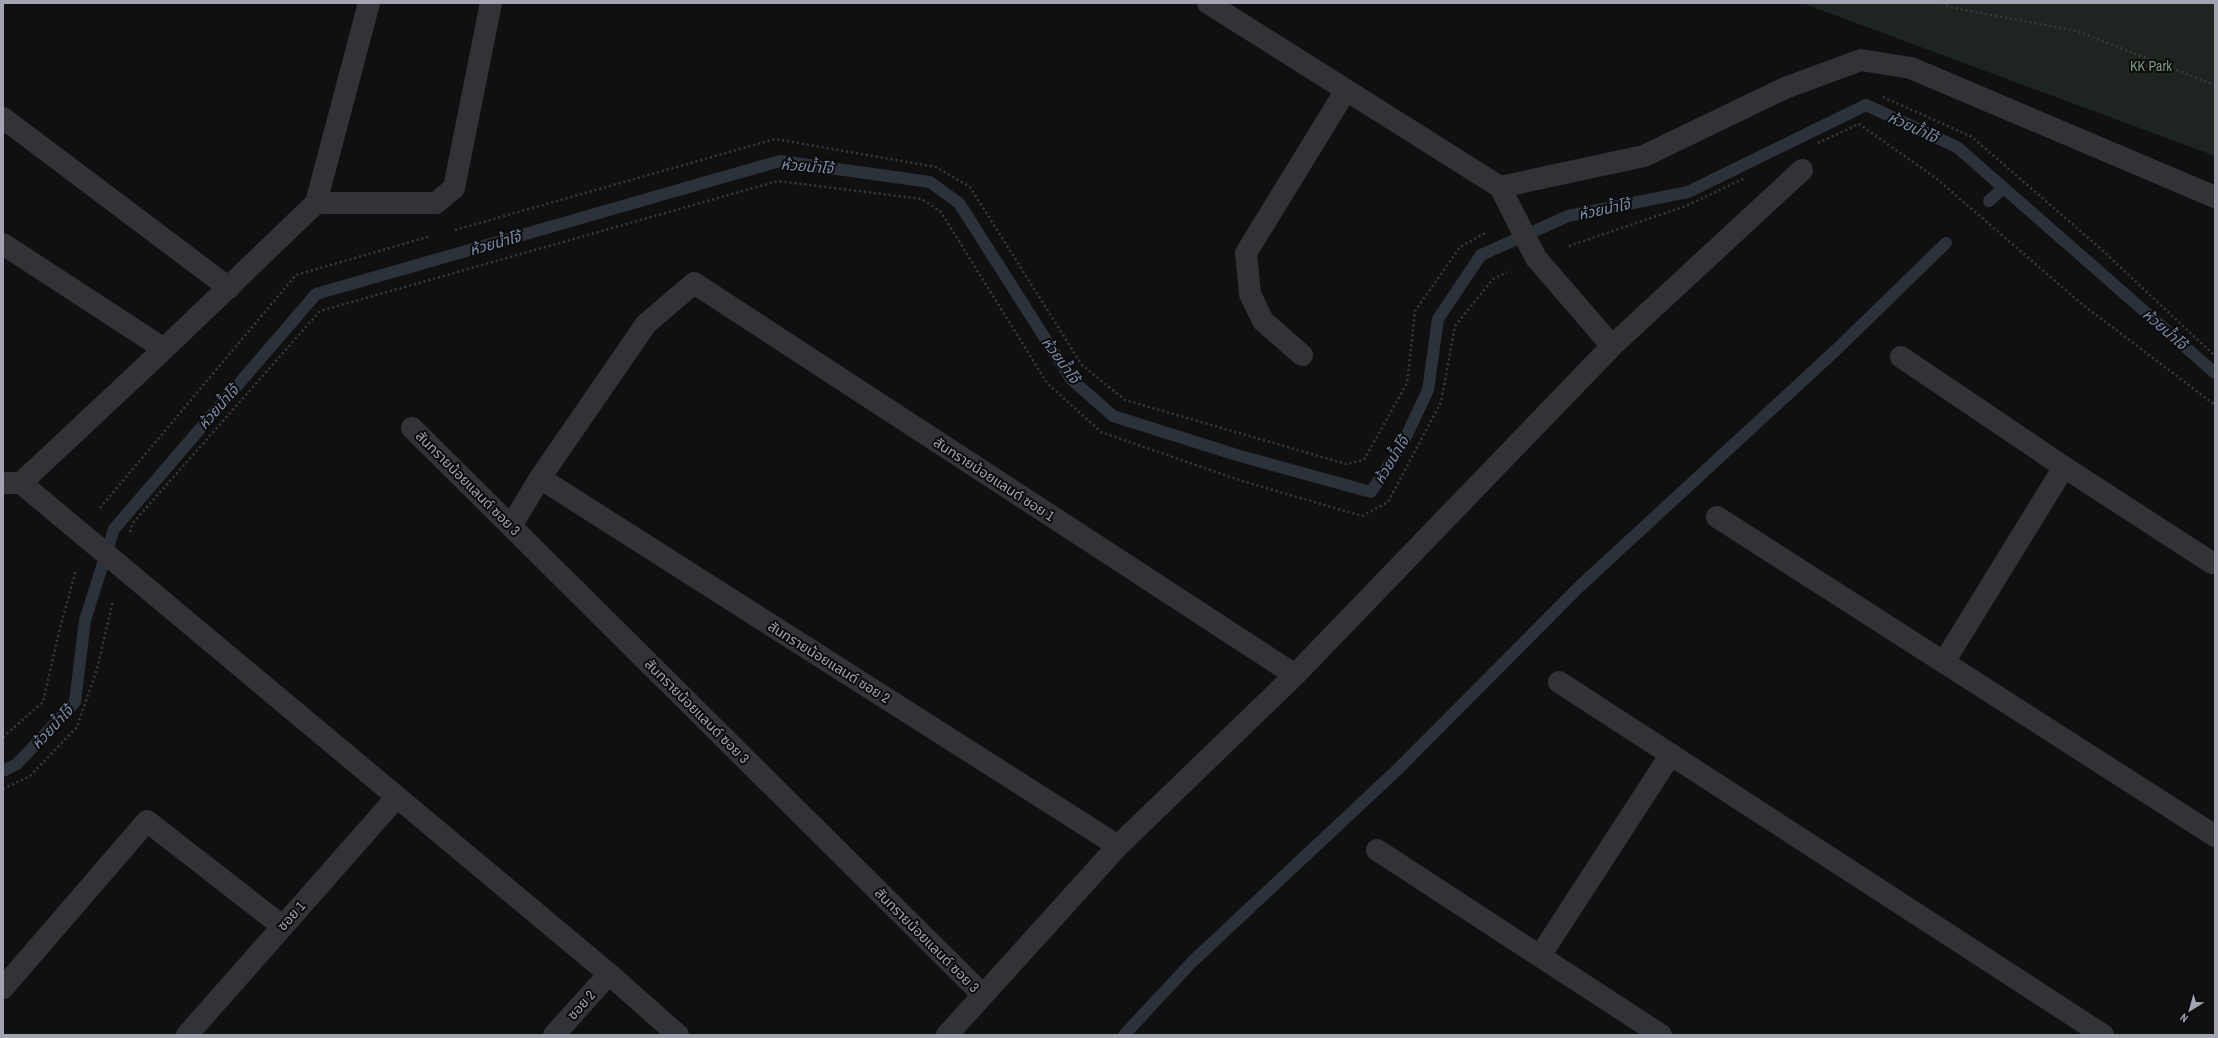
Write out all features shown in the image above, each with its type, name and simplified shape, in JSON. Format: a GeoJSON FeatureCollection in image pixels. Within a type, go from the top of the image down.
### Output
{"type":"FeatureCollection","features":[{"type":"Feature","properties":{"kind":"street"},"geometry":{"type":"LineString","coordinates":[[370,3],[316,203],[164,349],[12,483],[86,537],[396,798],[609,974],[678,1035]]}},
{"type":"Feature","properties":{"kind":"street"},"geometry":{"type":"LineString","coordinates":[[316,203],[436,203],[454,188],[491,3]]}},
{"type":"Feature","properties":{"kind":"street"},"geometry":{"type":"LineString","coordinates":[[1208,3],[1500,187],[1536,258],[1612,346]]}},
{"type":"Feature","properties":{"kind":"street"},"geometry":{"type":"LineString","coordinates":[[1500,187],[1644,156],[1785,88],[1861,60],[1911,68],[2215,197]]}},
{"type":"Feature","properties":{"kind":"street"},"geometry":{"type":"LineString","coordinates":[[1302,355],[1263,321],[1250,294],[1246,253],[1346,90]]}},
{"type":"Feature","properties":{"kind":"street"},"geometry":{"type":"LineString","coordinates":[[3,118],[229,288]]}},
{"type":"Feature","properties":{"kind":"street"},"geometry":{"type":"LineString","coordinates":[[947,1035],[1118,846],[1295,675],[1612,346],[1802,170]]}},
{"type":"Feature","properties":{"kind":"street"},"geometry":{"type":"LineString","coordinates":[[3,244],[164,349]]}},
{"type":"Feature","properties":{"kind":"street","name":"สันทรายน้อยแลนด์ ซอย 1"},"geometry":{"type":"LineString","coordinates":[[540,478],[646,324],[694,283],[1295,675]]}},
{"type":"Feature","properties":{"kind":"street"},"geometry":{"type":"LineString","coordinates":[[1901,356],[2064,467],[2212,563]]}},
{"type":"Feature","properties":{"kind":"street","name":"สันทรายน้อยแลนด์ ซอย 3"},"geometry":{"type":"LineString","coordinates":[[412,428],[982,995]]}},
{"type":"Feature","properties":{"kind":"street"},"geometry":{"type":"LineString","coordinates":[[1944,662],[2064,467]]}},
{"type":"Feature","properties":{"kind":"street"},"geometry":{"type":"LineString","coordinates":[[511,526],[540,478]]}},
{"type":"Feature","properties":{"kind":"street","name":"สันทรายน้อยแลนด์ ซอย 2"},"geometry":{"type":"LineString","coordinates":[[540,478],[1118,846]]}},
{"type":"Feature","properties":{"kind":"street"},"geometry":{"type":"LineString","coordinates":[[1717,517],[2215,836]]}},
{"type":"Feature","properties":{"kind":"street"},"geometry":{"type":"LineString","coordinates":[[1559,682],[2103,1035]]}},
{"type":"Feature","properties":{"kind":"street"},"geometry":{"type":"LineString","coordinates":[[1540,956],[1672,754]]}},
{"type":"Feature","properties":{"kind":"street","name":"ซอย 1"},"geometry":{"type":"LineString","coordinates":[[187,1035],[396,798]]}},
{"type":"Feature","properties":{"kind":"street"},"geometry":{"type":"LineString","coordinates":[[3,988],[147,821],[282,926]]}},
{"type":"Feature","properties":{"kind":"street"},"geometry":{"type":"LineString","coordinates":[[1377,850],[1661,1035]]}},
{"type":"Feature","properties":{"kind":"street","name":"ซอย 2"},"geometry":{"type":"LineString","coordinates":[[554,1035],[609,974]]}},
{"type":"Feature","properties":{"kind":"path"},"geometry":{"type":"LineString","coordinates":[[1942,3],[1950,8],[2077,31],[2215,85]]}},
{"type":"Feature","properties":{"kind":"path"},"geometry":{"type":"LineString","coordinates":[[1875,94],[1972,137],[2101,249],[2215,356]]}},
{"type":"Feature","properties":{"kind":"path"},"geometry":{"type":"LineString","coordinates":[[1816,144],[1860,124],[1937,179],[2083,305],[2215,405]]}},
{"type":"Feature","properties":{"kind":"path"},"geometry":{"type":"LineString","coordinates":[[448,232],[775,139],[936,167],[970,187],[1082,365],[1125,400],[1346,464],[1364,460],[1407,383],[1415,311],[1460,247],[1514,215]]}},
{"type":"Feature","properties":{"kind":"path"},"geometry":{"type":"LineString","coordinates":[[3,789],[30,776],[77,727],[97,669],[132,524],[320,311],[778,181],[922,199],[942,212],[1047,383],[1101,432],[1239,480],[1362,516],[1388,502],[1442,402],[1455,326],[1493,278],[1536,258],[1686,206],[1751,175]]}},
{"type":"Feature","properties":{"kind":"path"},"geometry":{"type":"LineString","coordinates":[[3,737],[43,702],[60,628],[86,537],[100,508],[296,275],[433,236]]}},
{"type":"Feature","properties":{"kind":"green space","name":"KK Park"},"geometry":{"type":"Polygon","coordinates":[[[1802,3],[2215,3],[2215,156],[1802,3]]]}},
{"type":"Feature","properties":{"kind":"waterway","name":"ห้วยน้ำโจ้"},"geometry":{"type":"LineString","coordinates":[[3,771],[17,764],[75,702],[85,620],[114,529],[316,294],[780,161],[930,182],[959,203],[1071,379],[1113,416],[1240,456],[1371,492],[1402,445],[1428,390],[1438,319],[1481,255],[1568,216],[1688,192],[1866,105],[1957,147],[2215,373]]}},
{"type":"Feature","properties":{"kind":"waterway"},"geometry":{"type":"LineString","coordinates":[[1989,201],[2003,188]]}},
{"type":"Feature","properties":{"kind":"waterway"},"geometry":{"type":"LineString","coordinates":[[1124,1035],[1192,962],[1398,769],[1580,586],[1836,350],[1946,243]]}}]}
